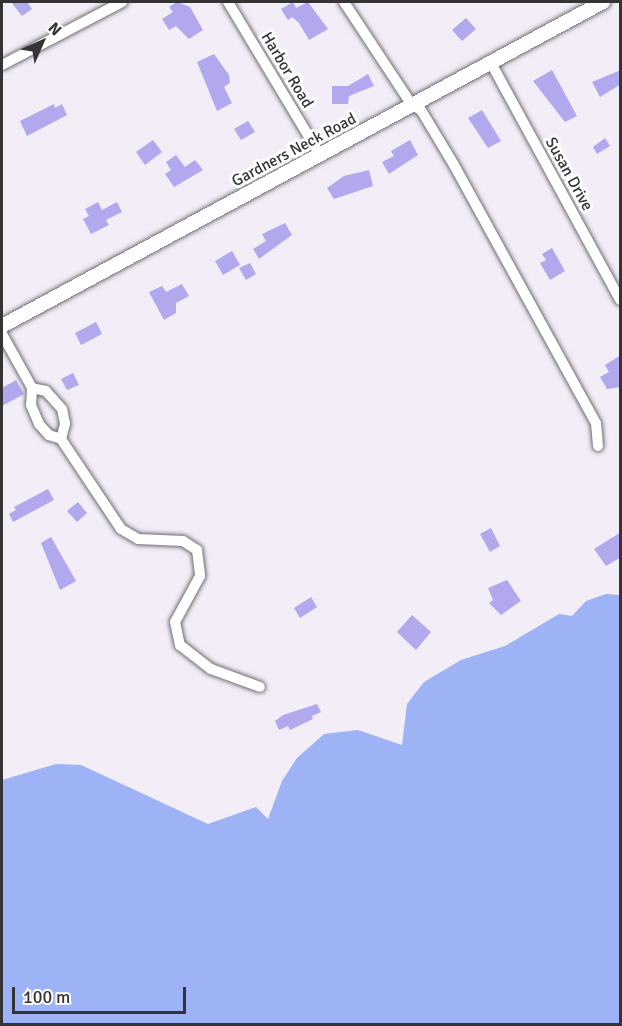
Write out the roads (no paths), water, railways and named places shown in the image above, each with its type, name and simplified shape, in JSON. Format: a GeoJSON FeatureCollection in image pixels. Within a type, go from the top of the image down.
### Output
{"type":"FeatureCollection","features":[{"type":"Feature","properties":{"kind":"street"},"geometry":{"type":"LineString","coordinates":[[2,65],[122,2]]}},
{"type":"Feature","properties":{"kind":"street","name":"Harbor Road"},"geometry":{"type":"LineString","coordinates":[[228,2],[320,155]]}},
{"type":"Feature","properties":{"kind":"street"},"geometry":{"type":"LineString","coordinates":[[344,2],[412,105],[421,110],[454,165],[586,404],[599,433],[598,446]]}},
{"type":"Feature","properties":{"kind":"street","name":"Gardners Neck Road"},"geometry":{"type":"LineString","coordinates":[[2,326],[601,2]]}},
{"type":"Feature","properties":{"kind":"street","name":"Susan Drive"},"geometry":{"type":"LineString","coordinates":[[491,63],[621,300]]}},
{"type":"Feature","properties":{"kind":"street"},"geometry":{"type":"LineString","coordinates":[[2,334],[32,388],[34,416],[50,435],[61,439],[122,529],[138,539],[183,541],[197,550],[202,566],[200,576],[175,622],[180,645],[211,669],[260,687]]}},
{"type":"Feature","properties":{"kind":"street"},"geometry":{"type":"LineString","coordinates":[[32,388],[46,391],[62,409],[65,424],[61,439]]}},
{"type":"Feature","properties":{"kind":"water"},"geometry":{"type":"Polygon","coordinates":[[[606,594],[620,595],[620,1024],[2,1024],[2,780],[56,764],[81,765],[208,824],[256,807],[268,819],[282,781],[297,758],[324,734],[358,730],[402,745],[407,704],[424,682],[461,660],[505,646],[559,614],[572,616],[586,601],[606,594]]]}}]}
